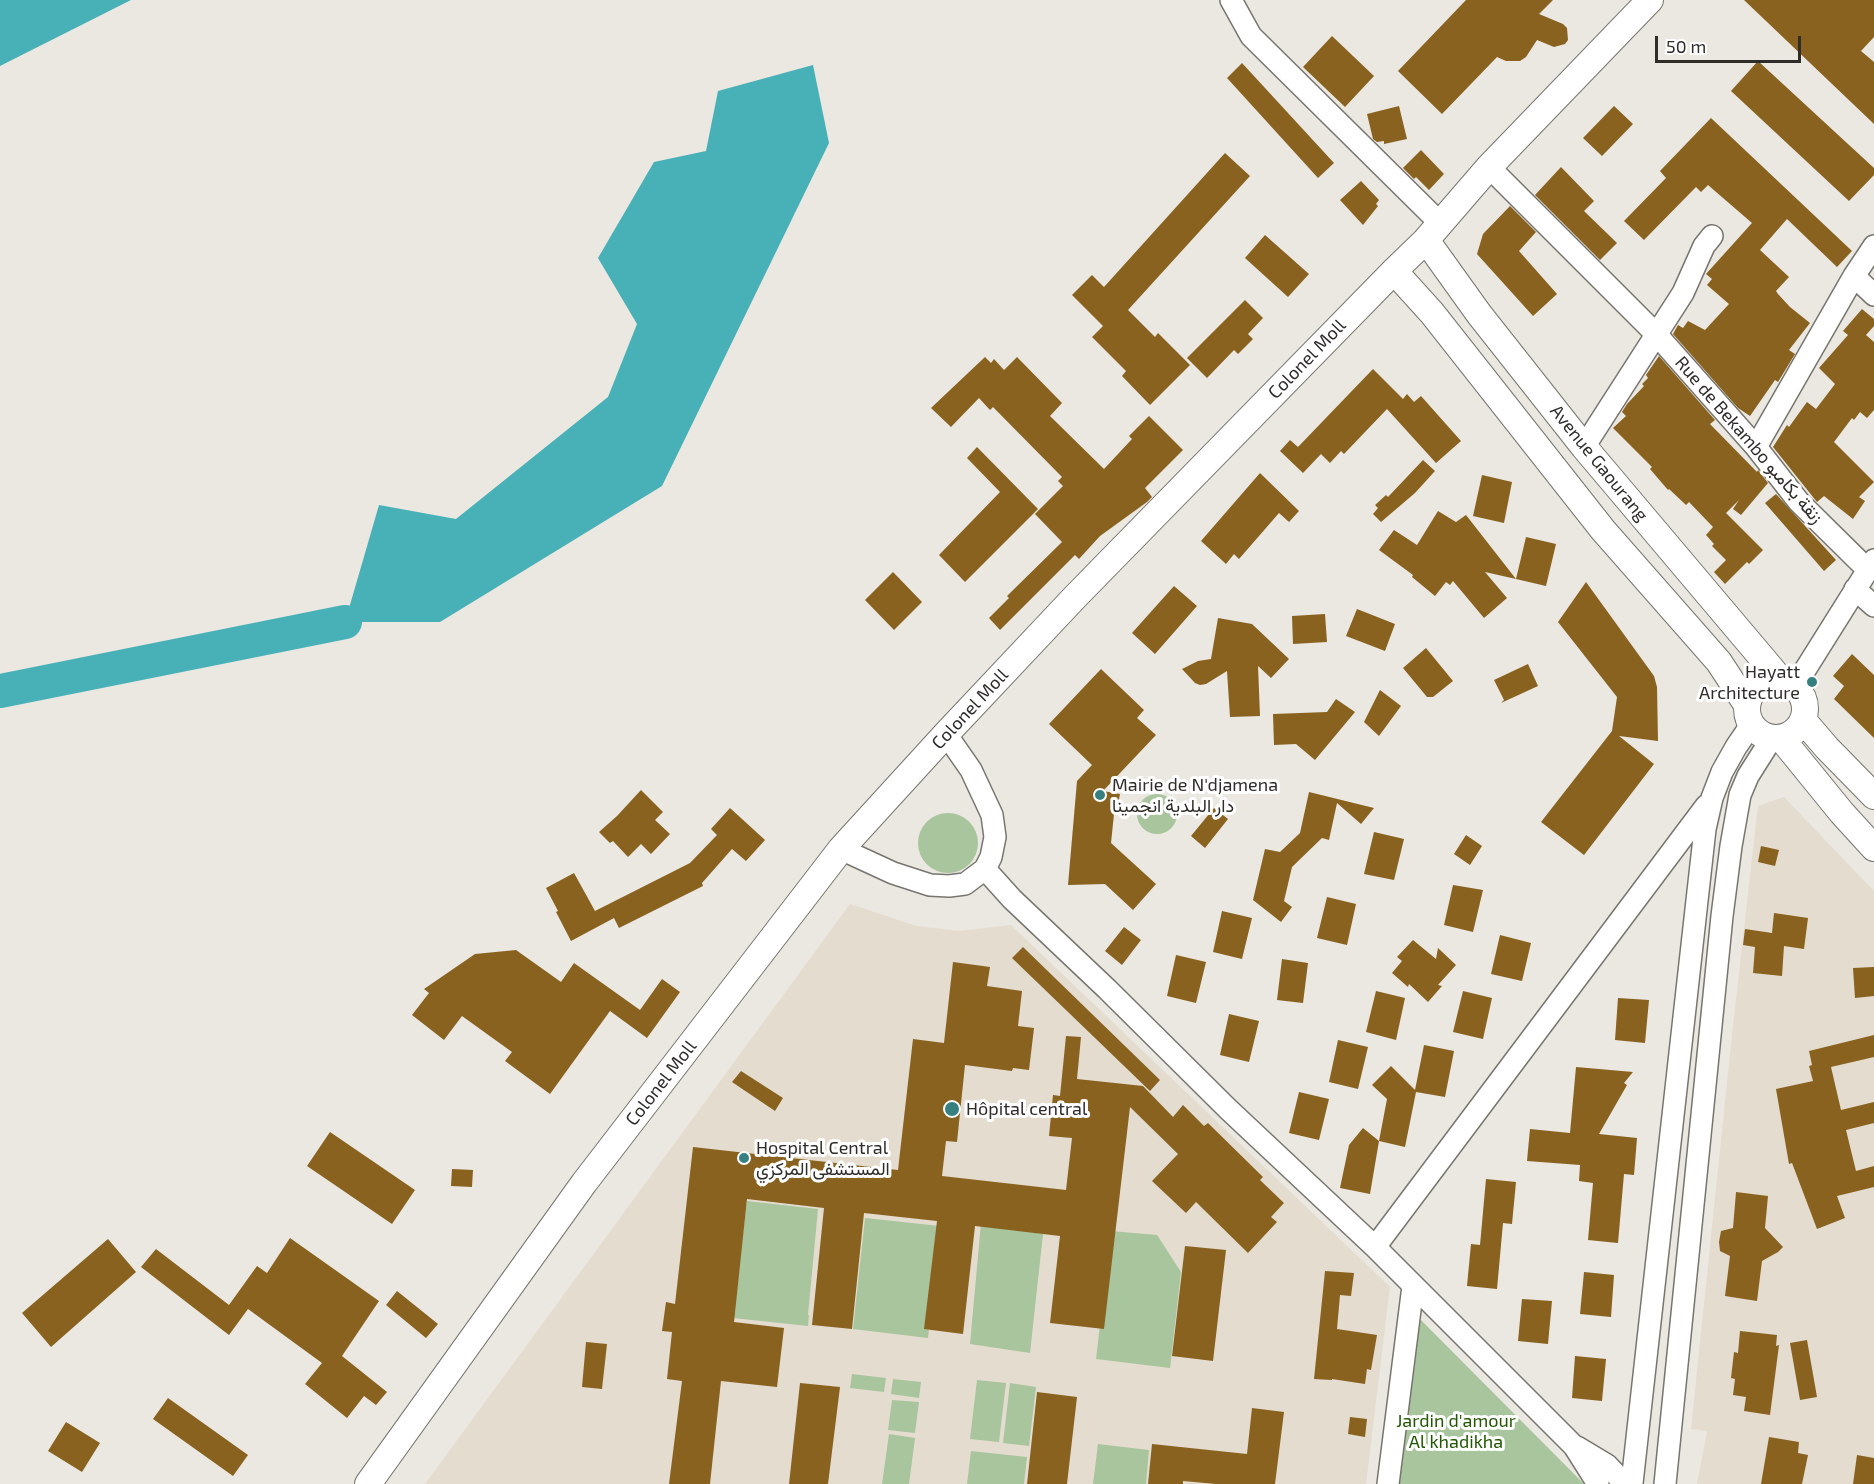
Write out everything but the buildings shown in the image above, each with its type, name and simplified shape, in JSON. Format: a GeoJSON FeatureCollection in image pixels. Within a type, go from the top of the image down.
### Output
{"type":"FeatureCollection","features":[{"type":"Feature","properties":{"kind":"main road","name":"Colonel Moll"},"geometry":{"type":"LineString","coordinates":[[368,1484],[584,1183],[841,849],[1075,597],[1433,232],[1489,167],[1650,0]]}},
{"type":"Feature","properties":{"kind":"main road","name":"Avenue Gaourang"},"geometry":{"type":"LineString","coordinates":[[1433,232],[1479,314],[1584,447],[1787,683]]}},
{"type":"Feature","properties":{"kind":"main road","name":"Avenue Gaourang"},"geometry":{"type":"LineString","coordinates":[[1394,271],[1432,313],[1603,530],[1719,662],[1762,727],[1874,848]]}},
{"type":"Feature","properties":{"kind":"main road"},"geometry":{"type":"LineString","coordinates":[[1771,680],[1787,683],[1803,698],[1805,713],[1798,729],[1790,735],[1762,727],[1755,688],[1771,680]]}},
{"type":"Feature","properties":{"kind":"main road"},"geometry":{"type":"LineString","coordinates":[[1803,720],[1874,796]]}},
{"type":"Feature","properties":{"kind":"street"},"geometry":{"type":"LineString","coordinates":[[1231,0],[1251,36],[1388,173],[1433,232]]}},
{"type":"Feature","properties":{"kind":"street","name":"Rue de Bekambo زنقة بكامبو"},"geometry":{"type":"LineString","coordinates":[[1489,167],[1657,335],[1755,447],[1799,502],[1871,565]]}},
{"type":"Feature","properties":{"kind":"street"},"geometry":{"type":"LineString","coordinates":[[1584,447],[1683,293],[1704,246],[1712,236]]}},
{"type":"Feature","properties":{"kind":"street"},"geometry":{"type":"LineString","coordinates":[[1755,447],[1854,276],[1874,246]]}},
{"type":"Feature","properties":{"kind":"street"},"geometry":{"type":"LineString","coordinates":[[1854,276],[1874,295]]}},
{"type":"Feature","properties":{"kind":"street"},"geometry":{"type":"LineString","coordinates":[[1787,683],[1871,565]]}},
{"type":"Feature","properties":{"kind":"street"},"geometry":{"type":"LineString","coordinates":[[1855,589],[1874,606]]}},
{"type":"Feature","properties":{"kind":"street"},"geometry":{"type":"LineString","coordinates":[[1574,1446],[1635,1484],[1705,829],[1712,798],[1722,771],[1736,747],[1762,727]]}},
{"type":"Feature","properties":{"kind":"street"},"geometry":{"type":"LineString","coordinates":[[1665,1484],[1731,846],[1740,795],[1762,727]]}},
{"type":"Feature","properties":{"kind":"street"},"geometry":{"type":"LineString","coordinates":[[841,849],[893,873],[930,885],[965,884],[985,869],[991,857],[995,837],[992,815],[971,770],[946,734]]}},
{"type":"Feature","properties":{"kind":"street"},"geometry":{"type":"LineString","coordinates":[[1375,1247],[1712,798]]}},
{"type":"Feature","properties":{"kind":"street"},"geometry":{"type":"LineString","coordinates":[[985,869],[1012,899],[1228,1109],[1375,1247],[1574,1446],[1598,1484]]}},
{"type":"Feature","properties":{"kind":"street"},"geometry":{"type":"LineString","coordinates":[[1388,1484],[1413,1286]]}},
{"type":"Feature","properties":{"kind":"shaded area"},"geometry":{"type":"Polygon","coordinates":[[[1784,797],[1874,891],[1874,1484],[1697,1484],[1707,1431],[1691,1429],[1758,806],[1784,797]]]}},
{"type":"Feature","properties":{"kind":"shaded area","name":"Hôpital central"},"geometry":{"type":"Polygon","coordinates":[[[850,904],[916,926],[960,931],[1011,925],[1390,1287],[1366,1484],[425,1484],[850,904]]]}},
{"type":"Feature","properties":{"kind":"green space"},"geometry":{"type":"Polygon","coordinates":[[[1157,794],[1165,795],[1171,800],[1176,806],[1176,822],[1171,828],[1165,833],[1157,834],[1149,833],[1143,828],[1138,822],[1137,814],[1138,806],[1143,800],[1149,795],[1157,794]]]}},
{"type":"Feature","properties":{"kind":"green space"},"geometry":{"type":"Polygon","coordinates":[[[948,813],[969,822],[978,843],[969,864],[948,873],[927,864],[918,843],[927,822],[948,813]]]}},
{"type":"Feature","properties":{"kind":"green space"},"geometry":{"type":"Polygon","coordinates":[[[747,1201],[818,1209],[808,1326],[733,1318],[747,1201]]]}},
{"type":"Feature","properties":{"kind":"green space"},"geometry":{"type":"Polygon","coordinates":[[[865,1218],[940,1226],[928,1338],[853,1329],[865,1218]]]}},
{"type":"Feature","properties":{"kind":"green space"},"geometry":{"type":"Polygon","coordinates":[[[981,1223],[1043,1234],[1030,1353],[970,1344],[981,1223]]]}},
{"type":"Feature","properties":{"kind":"green space"},"geometry":{"type":"Polygon","coordinates":[[[1111,1231],[1157,1235],[1181,1272],[1170,1368],[1096,1359],[1111,1231]]]}},
{"type":"Feature","properties":{"kind":"green space","name":"Jardin d'amour Al khadikha"},"geometry":{"type":"Polygon","coordinates":[[[1413,1312],[1584,1484],[1396,1484],[1413,1312]]]}},
{"type":"Feature","properties":{"kind":"green space"},"geometry":{"type":"Polygon","coordinates":[[[852,1374],[886,1378],[884,1392],[850,1388],[852,1374]]]}},
{"type":"Feature","properties":{"kind":"green space"},"geometry":{"type":"Polygon","coordinates":[[[893,1379],[921,1382],[919,1398],[891,1394],[893,1379]]]}},
{"type":"Feature","properties":{"kind":"green space"},"geometry":{"type":"Polygon","coordinates":[[[977,1380],[1006,1383],[999,1442],[970,1439],[977,1380]]]}},
{"type":"Feature","properties":{"kind":"green space"},"geometry":{"type":"Polygon","coordinates":[[[1010,1383],[1036,1387],[1029,1446],[1003,1443],[1010,1383]]]}},
{"type":"Feature","properties":{"kind":"green space"},"geometry":{"type":"Polygon","coordinates":[[[892,1400],[919,1402],[915,1433],[888,1430],[892,1400]]]}},
{"type":"Feature","properties":{"kind":"green space"},"geometry":{"type":"Polygon","coordinates":[[[889,1434],[915,1438],[909,1484],[882,1484],[889,1434]]]}},
{"type":"Feature","properties":{"kind":"green space"},"geometry":{"type":"Polygon","coordinates":[[[1098,1444],[1149,1450],[1146,1484],[1093,1484],[1098,1444]]]}},
{"type":"Feature","properties":{"kind":"green space"},"geometry":{"type":"Polygon","coordinates":[[[971,1451],[1027,1457],[1024,1484],[967,1484],[971,1451]]]}},
{"type":"Feature","properties":{"kind":"water"},"geometry":{"type":"Polygon","coordinates":[[[0,0],[131,0],[0,66],[0,0]]]}},
{"type":"Feature","properties":{"kind":"water"},"geometry":{"type":"Polygon","coordinates":[[[813,65],[829,143],[662,486],[440,622],[345,622],[379,505],[456,519],[608,397],[637,324],[598,258],[654,162],[706,151],[718,91],[813,65]]]}},
{"type":"Feature","properties":{"kind":"waterway"},"geometry":{"type":"LineString","coordinates":[[0,691],[345,622]]}},
{"type":"Feature","properties":{"kind":"place","name":"Hayatt Architecture"},"geometry":{"type":"Point","coordinates":[1812,682]}},
{"type":"Feature","properties":{"kind":"place","name":"Mairie de N'djamena دار البلدية انجمينا"},"geometry":{"type":"Point","coordinates":[1100,795]}},
{"type":"Feature","properties":{"kind":"place","name":"Hôpital central"},"geometry":{"type":"Point","coordinates":[952,1109]}},
{"type":"Feature","properties":{"kind":"place","name":"Hospital Central المستشفى المركزي"},"geometry":{"type":"Point","coordinates":[744,1158]}}]}
